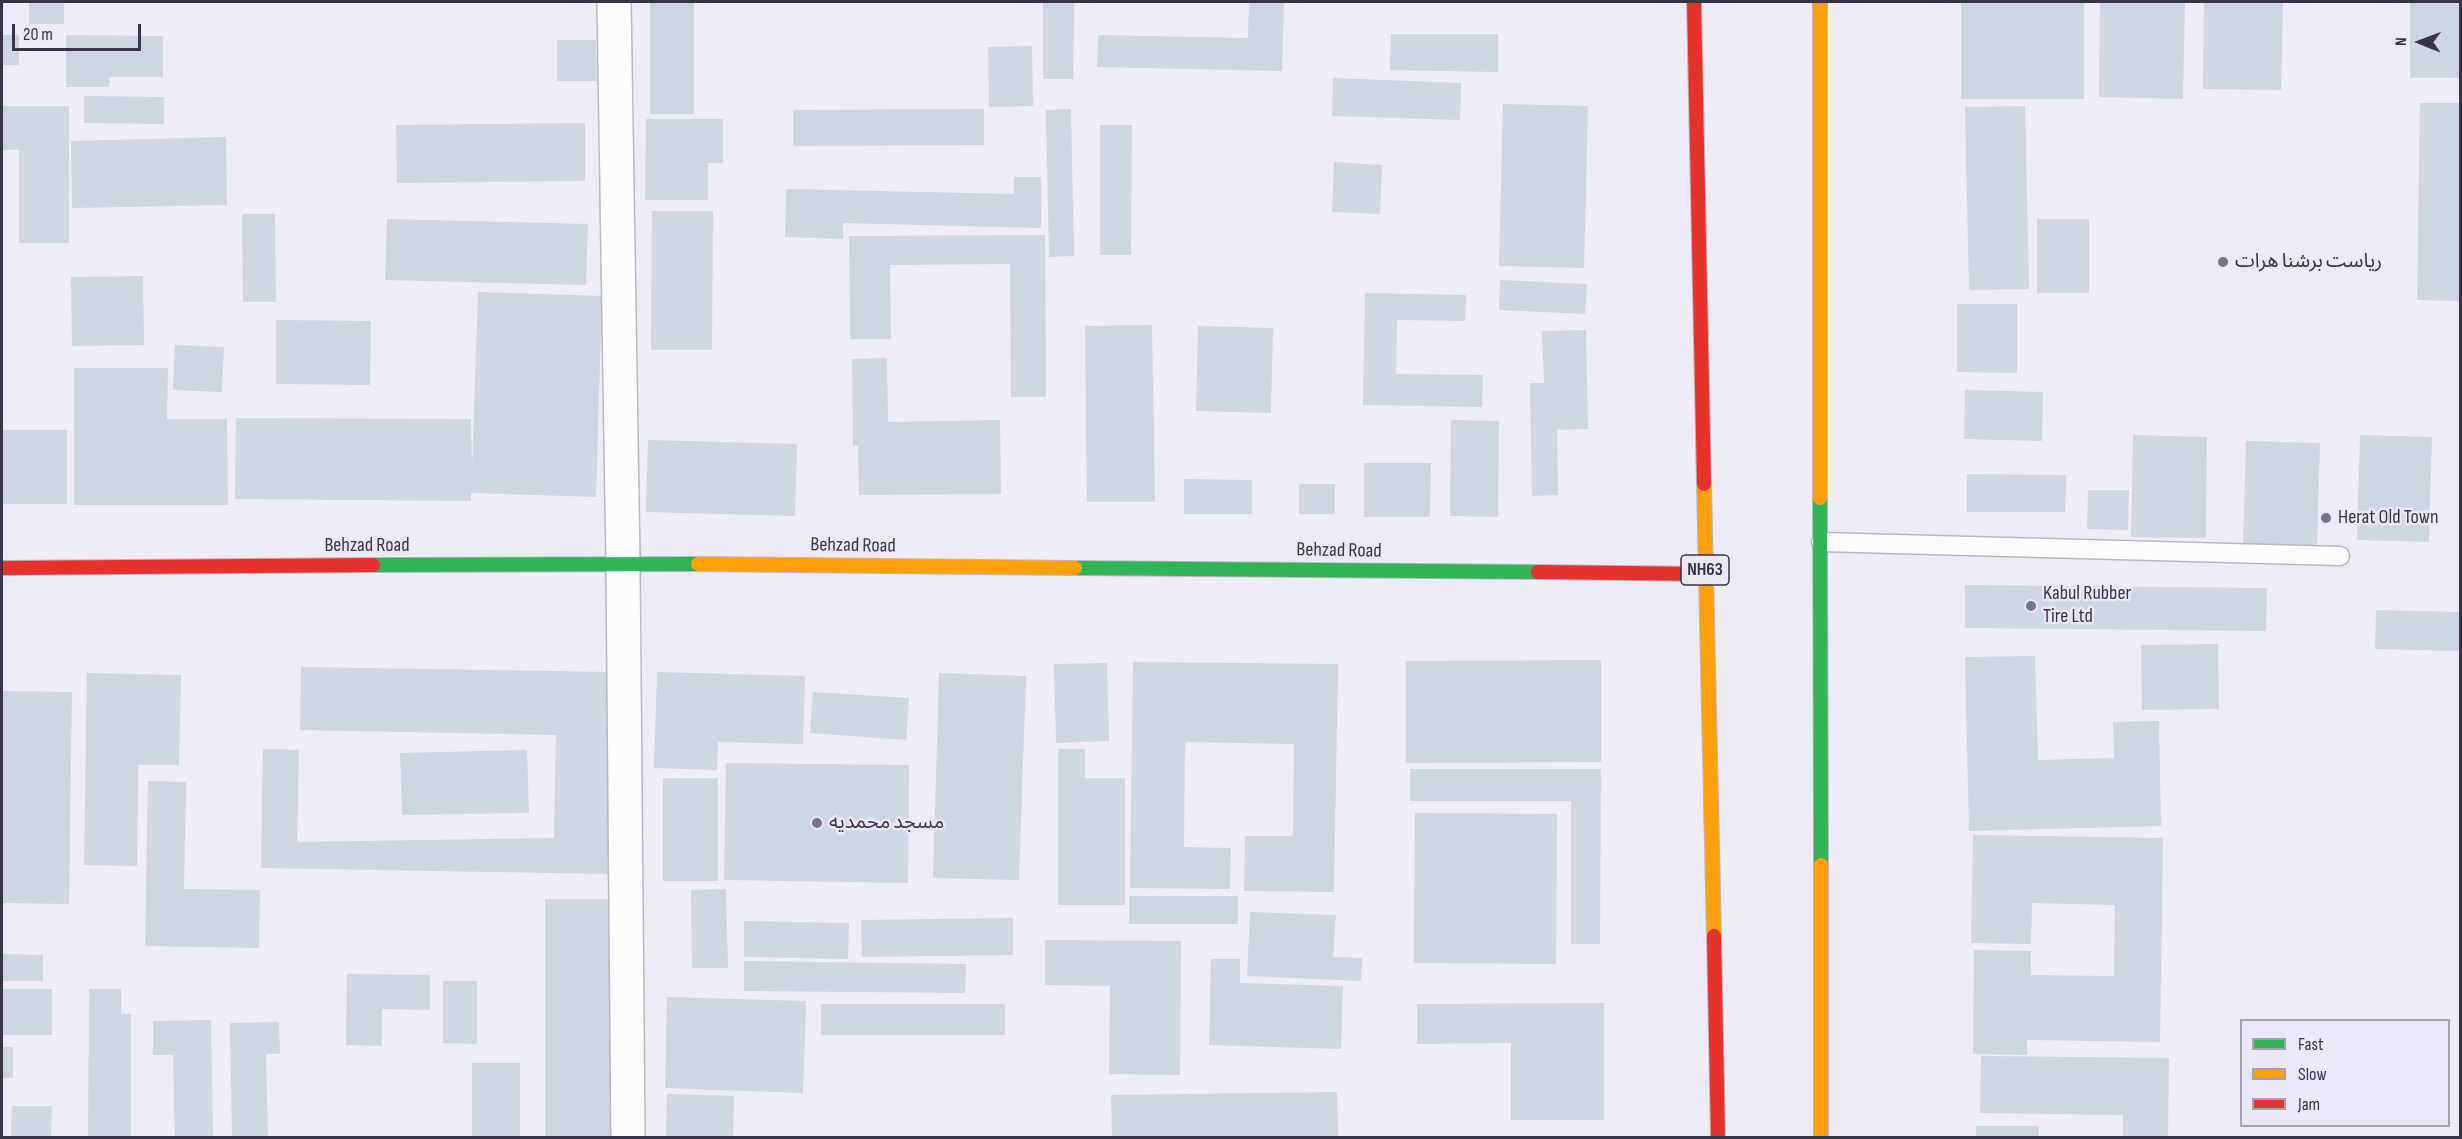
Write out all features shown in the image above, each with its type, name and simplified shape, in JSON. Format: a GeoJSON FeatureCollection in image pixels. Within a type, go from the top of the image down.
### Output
{"type":"FeatureCollection","features":[{"type":"Feature","properties":{"kind":"main road","name":"NH63"},"geometry":{"type":"LineString","coordinates":[[1694,2],[1718,1137]]}},
{"type":"Feature","properties":{"kind":"main road"},"geometry":{"type":"LineString","coordinates":[[1820,2],[1821,1137]]}},
{"type":"Feature","properties":{"kind":"main road","name":"Behzad Road"},"geometry":{"type":"LineString","coordinates":[[2,568],[623,563],[1705,574]]}},
{"type":"Feature","properties":{"kind":"street"},"geometry":{"type":"LineString","coordinates":[[614,2],[623,563],[628,1137]]}},
{"type":"Feature","properties":{"kind":"lane"},"geometry":{"type":"LineString","coordinates":[[1821,542],[2340,556]]}},
{"type":"Feature","properties":{"kind":"building"},"geometry":{"type":"Polygon","coordinates":[[[29,2],[64,2],[64,24],[29,24],[29,2]]]}},
{"type":"Feature","properties":{"kind":"building"},"geometry":{"type":"Polygon","coordinates":[[[650,2],[694,2],[694,114],[650,114],[650,2]]]}},
{"type":"Feature","properties":{"kind":"building"},"geometry":{"type":"Polygon","coordinates":[[[1043,2],[1074,2],[1073,79],[1043,79],[1043,2]]]}},
{"type":"Feature","properties":{"kind":"building"},"geometry":{"type":"Polygon","coordinates":[[[1249,2],[1284,2],[1282,71],[1097,67],[1098,35],[1248,38],[1249,2]]]}},
{"type":"Feature","properties":{"kind":"building"},"geometry":{"type":"Polygon","coordinates":[[[1961,2],[2084,2],[2084,99],[1961,99],[1961,2]]]}},
{"type":"Feature","properties":{"kind":"building"},"geometry":{"type":"Polygon","coordinates":[[[2100,2],[2185,2],[2183,99],[2099,97],[2100,2]]]}},
{"type":"Feature","properties":{"kind":"building"},"geometry":{"type":"Polygon","coordinates":[[[2204,2],[2283,2],[2281,90],[2203,89],[2204,2]]]}},
{"type":"Feature","properties":{"kind":"building"},"geometry":{"type":"Polygon","coordinates":[[[2410,2],[2460,2],[2460,78],[2410,78],[2410,2]]]}},
{"type":"Feature","properties":{"kind":"building"},"geometry":{"type":"Polygon","coordinates":[[[1391,34],[1498,34],[1498,72],[1390,70],[1391,34]]]}},
{"type":"Feature","properties":{"kind":"building"},"geometry":{"type":"Polygon","coordinates":[[[2,35],[19,35],[19,65],[2,65],[2,35]]]}},
{"type":"Feature","properties":{"kind":"building"},"geometry":{"type":"Polygon","coordinates":[[[66,35],[163,36],[163,77],[110,77],[109,87],[66,87],[66,35]]]}},
{"type":"Feature","properties":{"kind":"building"},"geometry":{"type":"Polygon","coordinates":[[[557,40],[596,40],[597,81],[557,81],[557,40]]]}},
{"type":"Feature","properties":{"kind":"building"},"geometry":{"type":"Polygon","coordinates":[[[1032,46],[1033,106],[989,107],[988,47],[1032,46]]]}},
{"type":"Feature","properties":{"kind":"building"},"geometry":{"type":"Polygon","coordinates":[[[1333,78],[1461,83],[1460,120],[1332,116],[1333,78]]]}},
{"type":"Feature","properties":{"kind":"building"},"geometry":{"type":"Polygon","coordinates":[[[84,96],[164,97],[164,124],[84,123],[84,96]]]}},
{"type":"Feature","properties":{"kind":"building"},"geometry":{"type":"Polygon","coordinates":[[[2420,103],[2460,103],[2460,301],[2417,300],[2420,103]]]}},
{"type":"Feature","properties":{"kind":"building"},"geometry":{"type":"Polygon","coordinates":[[[1503,104],[1588,106],[1584,268],[1499,266],[1503,104]]]}},
{"type":"Feature","properties":{"kind":"building"},"geometry":{"type":"Polygon","coordinates":[[[2,106],[69,106],[69,243],[19,243],[19,150],[2,150],[2,106]]]}},
{"type":"Feature","properties":{"kind":"building"},"geometry":{"type":"Polygon","coordinates":[[[2025,106],[2029,289],[1969,290],[1965,107],[2025,106]]]}},
{"type":"Feature","properties":{"kind":"building"},"geometry":{"type":"Polygon","coordinates":[[[984,109],[984,145],[793,146],[793,110],[984,109]]]}},
{"type":"Feature","properties":{"kind":"building"},"geometry":{"type":"Polygon","coordinates":[[[1071,109],[1074,256],[1049,257],[1046,110],[1071,109]]]}},
{"type":"Feature","properties":{"kind":"building"},"geometry":{"type":"Polygon","coordinates":[[[646,119],[723,119],[723,163],[708,163],[708,200],[645,200],[646,119]]]}},
{"type":"Feature","properties":{"kind":"building"},"geometry":{"type":"Polygon","coordinates":[[[585,123],[585,181],[397,183],[396,125],[585,123]]]}},
{"type":"Feature","properties":{"kind":"building"},"geometry":{"type":"Polygon","coordinates":[[[1100,125],[1132,125],[1131,255],[1100,255],[1100,125]]]}},
{"type":"Feature","properties":{"kind":"building"},"geometry":{"type":"Polygon","coordinates":[[[226,137],[227,205],[72,208],[71,141],[226,137]]]}},
{"type":"Feature","properties":{"kind":"building"},"geometry":{"type":"Polygon","coordinates":[[[1334,162],[1382,165],[1380,214],[1332,212],[1334,162]]]}},
{"type":"Feature","properties":{"kind":"building"},"geometry":{"type":"Polygon","coordinates":[[[1014,177],[1041,177],[1041,228],[843,223],[843,239],[785,237],[786,189],[1014,194],[1014,177]]]}},
{"type":"Feature","properties":{"kind":"building"},"geometry":{"type":"Polygon","coordinates":[[[652,211],[713,211],[712,350],[651,350],[652,211]]]}},
{"type":"Feature","properties":{"kind":"building"},"geometry":{"type":"Polygon","coordinates":[[[242,214],[275,214],[276,302],[243,302],[242,214]]]}},
{"type":"Feature","properties":{"kind":"building"},"geometry":{"type":"Polygon","coordinates":[[[387,219],[588,224],[586,285],[385,280],[387,219]]]}},
{"type":"Feature","properties":{"kind":"building"},"geometry":{"type":"Polygon","coordinates":[[[2037,219],[2089,219],[2089,293],[2037,293],[2037,219]]]}},
{"type":"Feature","properties":{"kind":"building"},"geometry":{"type":"Polygon","coordinates":[[[1045,235],[1046,397],[1011,397],[1010,264],[890,265],[891,339],[850,339],[849,236],[1045,235]]]}},
{"type":"Feature","properties":{"kind":"building"},"geometry":{"type":"Polygon","coordinates":[[[143,276],[144,345],[72,346],[71,277],[143,276]]]}},
{"type":"Feature","properties":{"kind":"building"},"geometry":{"type":"Polygon","coordinates":[[[1500,280],[1587,284],[1585,314],[1499,310],[1500,280]]]}},
{"type":"Feature","properties":{"kind":"building"},"geometry":{"type":"Polygon","coordinates":[[[478,292],[602,296],[596,497],[471,493],[471,501],[235,499],[236,418],[471,419],[472,469],[478,292]]]}},
{"type":"Feature","properties":{"kind":"building"},"geometry":{"type":"Polygon","coordinates":[[[1365,293],[1466,295],[1465,321],[1397,320],[1396,374],[1483,375],[1482,407],[1363,405],[1365,293]]]}},
{"type":"Feature","properties":{"kind":"building"},"geometry":{"type":"Polygon","coordinates":[[[1957,304],[2017,304],[2017,373],[1957,372],[1957,304]]]}},
{"type":"Feature","properties":{"kind":"building"},"geometry":{"type":"Polygon","coordinates":[[[276,320],[371,321],[370,385],[276,384],[276,320]]]}},
{"type":"Feature","properties":{"kind":"building"},"geometry":{"type":"Polygon","coordinates":[[[1152,325],[1155,502],[1087,502],[1085,326],[1152,325]]]}},
{"type":"Feature","properties":{"kind":"building"},"geometry":{"type":"Polygon","coordinates":[[[1198,326],[1273,328],[1271,413],[1196,411],[1198,326]]]}},
{"type":"Feature","properties":{"kind":"building"},"geometry":{"type":"Polygon","coordinates":[[[1586,330],[1588,429],[1557,430],[1558,495],[1532,496],[1530,383],[1544,383],[1542,331],[1586,330]]]}},
{"type":"Feature","properties":{"kind":"building"},"geometry":{"type":"Polygon","coordinates":[[[175,345],[224,347],[222,392],[173,390],[175,345]]]}},
{"type":"Feature","properties":{"kind":"building"},"geometry":{"type":"Polygon","coordinates":[[[887,358],[888,422],[1000,420],[1001,494],[859,495],[858,446],[853,446],[852,359],[887,358]]]}},
{"type":"Feature","properties":{"kind":"building"},"geometry":{"type":"Polygon","coordinates":[[[74,368],[168,368],[167,419],[227,419],[228,505],[74,505],[74,368]]]}},
{"type":"Feature","properties":{"kind":"building"},"geometry":{"type":"Polygon","coordinates":[[[1965,390],[2043,392],[2042,441],[1964,439],[1965,390]]]}},
{"type":"Feature","properties":{"kind":"building"},"geometry":{"type":"Polygon","coordinates":[[[1451,420],[1499,421],[1498,517],[1450,516],[1451,420]]]}},
{"type":"Feature","properties":{"kind":"building"},"geometry":{"type":"Polygon","coordinates":[[[2,430],[67,430],[67,504],[2,504],[2,430]]]}},
{"type":"Feature","properties":{"kind":"building"},"geometry":{"type":"Polygon","coordinates":[[[2133,435],[2207,437],[2206,538],[2131,537],[2133,435]]]}},
{"type":"Feature","properties":{"kind":"building"},"geometry":{"type":"Polygon","coordinates":[[[2360,435],[2432,437],[2429,542],[2357,540],[2360,435]]]}},
{"type":"Feature","properties":{"kind":"building"},"geometry":{"type":"Polygon","coordinates":[[[648,440],[797,444],[795,516],[646,512],[648,440]]]}},
{"type":"Feature","properties":{"kind":"building"},"geometry":{"type":"Polygon","coordinates":[[[2246,441],[2320,443],[2317,548],[2243,546],[2246,441]]]}},
{"type":"Feature","properties":{"kind":"building"},"geometry":{"type":"Polygon","coordinates":[[[1364,463],[1431,463],[1430,517],[1364,517],[1364,463]]]}},
{"type":"Feature","properties":{"kind":"building"},"geometry":{"type":"Polygon","coordinates":[[[1967,474],[2066,475],[2065,512],[1967,512],[1967,474]]]}},
{"type":"Feature","properties":{"kind":"building"},"geometry":{"type":"Polygon","coordinates":[[[1184,479],[1252,480],[1252,514],[1184,514],[1184,479]]]}},
{"type":"Feature","properties":{"kind":"building"},"geometry":{"type":"Polygon","coordinates":[[[1299,484],[1335,484],[1335,514],[1299,514],[1299,484]]]}},
{"type":"Feature","properties":{"kind":"building"},"geometry":{"type":"Polygon","coordinates":[[[2088,490],[2129,490],[2128,530],[2087,529],[2088,490]]]}},
{"type":"Feature","properties":{"kind":"building"},"geometry":{"type":"Polygon","coordinates":[[[1965,585],[2267,588],[2266,631],[1965,628],[1965,585]]]}},
{"type":"Feature","properties":{"kind":"building"},"geometry":{"type":"Polygon","coordinates":[[[2376,610],[2460,612],[2460,651],[2375,649],[2376,610]]]}},
{"type":"Feature","properties":{"kind":"building"},"geometry":{"type":"Polygon","coordinates":[[[2218,644],[2219,709],[2142,710],[2141,645],[2218,644]]]}},
{"type":"Feature","properties":{"kind":"building"},"geometry":{"type":"Polygon","coordinates":[[[2035,656],[2038,760],[2114,758],[2113,722],[2159,721],[2161,826],[1969,831],[1965,657],[2035,656]]]}},
{"type":"Feature","properties":{"kind":"building"},"geometry":{"type":"Polygon","coordinates":[[[1601,660],[1601,762],[1406,763],[1406,661],[1601,660]]]}},
{"type":"Feature","properties":{"kind":"building"},"geometry":{"type":"Polygon","coordinates":[[[1133,662],[1338,664],[1334,892],[1244,891],[1245,836],[1293,836],[1294,744],[1185,742],[1184,847],[1231,848],[1230,889],[1130,888],[1133,662]]]}},
{"type":"Feature","properties":{"kind":"building"},"geometry":{"type":"Polygon","coordinates":[[[1107,663],[1109,741],[1056,743],[1054,664],[1107,663]]]}},
{"type":"Feature","properties":{"kind":"building"},"geometry":{"type":"Polygon","coordinates":[[[301,667],[613,672],[609,874],[261,868],[263,749],[299,750],[297,842],[554,838],[556,735],[300,730],[301,667]]]}},
{"type":"Feature","properties":{"kind":"building"},"geometry":{"type":"Polygon","coordinates":[[[657,672],[805,676],[803,744],[718,742],[717,770],[654,768],[657,672]]]}},
{"type":"Feature","properties":{"kind":"building"},"geometry":{"type":"Polygon","coordinates":[[[87,673],[181,675],[179,765],[138,765],[137,866],[84,865],[87,673]]]}},
{"type":"Feature","properties":{"kind":"building"},"geometry":{"type":"Polygon","coordinates":[[[939,673],[1026,676],[1019,880],[933,878],[939,673]]]}},
{"type":"Feature","properties":{"kind":"building"},"geometry":{"type":"Polygon","coordinates":[[[2,691],[72,692],[69,904],[2,903],[2,691]]]}},
{"type":"Feature","properties":{"kind":"building"},"geometry":{"type":"Polygon","coordinates":[[[813,692],[909,698],[906,740],[810,733],[813,692]]]}},
{"type":"Feature","properties":{"kind":"building"},"geometry":{"type":"Polygon","coordinates":[[[1058,749],[1085,749],[1085,778],[1125,778],[1125,905],[1058,905],[1058,749]]]}},
{"type":"Feature","properties":{"kind":"building"},"geometry":{"type":"Polygon","coordinates":[[[527,750],[529,813],[402,815],[400,753],[527,750]]]}},
{"type":"Feature","properties":{"kind":"building","name":"مسجد محمدیه"},"geometry":{"type":"Polygon","coordinates":[[[726,763],[909,765],[908,883],[724,880],[726,763]]]}},
{"type":"Feature","properties":{"kind":"building"},"geometry":{"type":"Polygon","coordinates":[[[1410,769],[1601,769],[1600,944],[1571,944],[1571,801],[1410,801],[1410,769]]]}},
{"type":"Feature","properties":{"kind":"building"},"geometry":{"type":"Polygon","coordinates":[[[663,778],[718,778],[718,881],[663,881],[663,778]]]}},
{"type":"Feature","properties":{"kind":"building"},"geometry":{"type":"Polygon","coordinates":[[[148,781],[186,782],[184,889],[260,890],[259,948],[145,946],[148,781]]]}},
{"type":"Feature","properties":{"kind":"building"},"geometry":{"type":"Polygon","coordinates":[[[1415,813],[1557,814],[1556,964],[1414,963],[1415,813]]]}},
{"type":"Feature","properties":{"kind":"building"},"geometry":{"type":"Polygon","coordinates":[[[1973,835],[2163,838],[2160,1042],[2027,1040],[2027,1055],[1973,1054],[1974,950],[2031,951],[2031,975],[2114,976],[2115,905],[2032,903],[2031,944],[1971,943],[1973,835]]]}},
{"type":"Feature","properties":{"kind":"building"},"geometry":{"type":"Polygon","coordinates":[[[726,889],[728,968],[692,968],[691,890],[726,889]]]}},
{"type":"Feature","properties":{"kind":"building"},"geometry":{"type":"Polygon","coordinates":[[[1129,896],[1238,896],[1238,924],[1129,924],[1129,896]]]}},
{"type":"Feature","properties":{"kind":"building"},"geometry":{"type":"Polygon","coordinates":[[[545,899],[611,899],[611,1138],[545,1138],[545,899]]]}},
{"type":"Feature","properties":{"kind":"building"},"geometry":{"type":"Polygon","coordinates":[[[1250,912],[1336,915],[1333,957],[1362,958],[1361,981],[1247,976],[1250,912]]]}},
{"type":"Feature","properties":{"kind":"building"},"geometry":{"type":"Polygon","coordinates":[[[1013,918],[1013,955],[862,957],[861,920],[1013,918]]]}},
{"type":"Feature","properties":{"kind":"building"},"geometry":{"type":"Polygon","coordinates":[[[744,921],[849,923],[848,959],[744,957],[744,921]]]}},
{"type":"Feature","properties":{"kind":"building"},"geometry":{"type":"Polygon","coordinates":[[[1045,940],[1181,941],[1180,1075],[1109,1074],[1110,986],[1045,985],[1045,940]]]}},
{"type":"Feature","properties":{"kind":"building"},"geometry":{"type":"Polygon","coordinates":[[[2,954],[43,955],[43,981],[2,981],[2,954]]]}},
{"type":"Feature","properties":{"kind":"building"},"geometry":{"type":"Polygon","coordinates":[[[1211,959],[1240,959],[1240,983],[1343,986],[1341,1049],[1209,1045],[1211,959]]]}},
{"type":"Feature","properties":{"kind":"building"},"geometry":{"type":"Polygon","coordinates":[[[744,961],[966,964],[965,993],[744,991],[744,961]]]}},
{"type":"Feature","properties":{"kind":"building"},"geometry":{"type":"Polygon","coordinates":[[[347,974],[430,975],[430,1010],[382,1009],[382,1046],[346,1045],[347,974]]]}},
{"type":"Feature","properties":{"kind":"building"},"geometry":{"type":"Polygon","coordinates":[[[443,981],[477,981],[477,1044],[443,1043],[443,981]]]}},
{"type":"Feature","properties":{"kind":"building"},"geometry":{"type":"Polygon","coordinates":[[[2,989],[52,989],[52,1035],[2,1035],[2,989]]]}},
{"type":"Feature","properties":{"kind":"building"},"geometry":{"type":"Polygon","coordinates":[[[89,989],[121,989],[121,1014],[131,1014],[131,1138],[88,1138],[89,989]]]}},
{"type":"Feature","properties":{"kind":"building"},"geometry":{"type":"Polygon","coordinates":[[[667,997],[806,1001],[803,1093],[665,1088],[667,997]]]}},
{"type":"Feature","properties":{"kind":"building"},"geometry":{"type":"Polygon","coordinates":[[[1604,1003],[1604,1120],[1511,1120],[1511,1043],[1417,1044],[1417,1004],[1604,1003]]]}},
{"type":"Feature","properties":{"kind":"building"},"geometry":{"type":"Polygon","coordinates":[[[821,1004],[1005,1004],[1005,1035],[821,1035],[821,1004]]]}},
{"type":"Feature","properties":{"kind":"building"},"geometry":{"type":"Polygon","coordinates":[[[211,1020],[213,1138],[175,1138],[173,1055],[153,1055],[153,1021],[211,1020]]]}},
{"type":"Feature","properties":{"kind":"building"},"geometry":{"type":"Polygon","coordinates":[[[279,1022],[280,1054],[266,1054],[268,1138],[232,1138],[230,1023],[279,1022]]]}},
{"type":"Feature","properties":{"kind":"building"},"geometry":{"type":"Polygon","coordinates":[[[2,1047],[13,1047],[13,1078],[2,1078],[2,1047]]]}},
{"type":"Feature","properties":{"kind":"building"},"geometry":{"type":"Polygon","coordinates":[[[1981,1056],[2169,1058],[2168,1138],[2123,1138],[2123,1115],[1980,1113],[1981,1056]]]}},
{"type":"Feature","properties":{"kind":"building"},"geometry":{"type":"Polygon","coordinates":[[[472,1063],[520,1063],[520,1138],[472,1138],[472,1063]]]}},
{"type":"Feature","properties":{"kind":"building"},"geometry":{"type":"Polygon","coordinates":[[[1337,1092],[1338,1138],[1112,1138],[1111,1095],[1337,1092]]]}},
{"type":"Feature","properties":{"kind":"building"},"geometry":{"type":"Polygon","coordinates":[[[667,1094],[734,1096],[733,1138],[666,1138],[667,1094]]]}},
{"type":"Feature","properties":{"kind":"building"},"geometry":{"type":"Polygon","coordinates":[[[12,1106],[52,1106],[51,1138],[11,1138],[12,1106]]]}},
{"type":"Feature","properties":{"kind":"building"},"geometry":{"type":"Polygon","coordinates":[[[1976,1126],[2039,1126],[2039,1138],[1976,1138],[1976,1126]]]}},
{"type":"Feature","properties":{"kind":"traffic: fast"},"geometry":{"type":"LineString","coordinates":[[1820,498],[1821,865]]}},
{"type":"Feature","properties":{"kind":"traffic: fast"},"geometry":{"type":"LineString","coordinates":[[373,565],[698,564]]}},
{"type":"Feature","properties":{"kind":"traffic: fast"},"geometry":{"type":"LineString","coordinates":[[1075,568],[1538,572]]}},
{"type":"Feature","properties":{"kind":"traffic: slow"},"geometry":{"type":"LineString","coordinates":[[1820,2],[1820,498]]}},
{"type":"Feature","properties":{"kind":"traffic: slow"},"geometry":{"type":"LineString","coordinates":[[1704,484],[1714,936]]}},
{"type":"Feature","properties":{"kind":"traffic: slow"},"geometry":{"type":"LineString","coordinates":[[698,564],[1075,568]]}},
{"type":"Feature","properties":{"kind":"traffic: slow"},"geometry":{"type":"LineString","coordinates":[[1821,865],[1821,1138]]}},
{"type":"Feature","properties":{"kind":"traffic: jam"},"geometry":{"type":"LineString","coordinates":[[1694,2],[1704,484]]}},
{"type":"Feature","properties":{"kind":"traffic: jam"},"geometry":{"type":"LineString","coordinates":[[2,568],[373,565]]}},
{"type":"Feature","properties":{"kind":"traffic: jam"},"geometry":{"type":"LineString","coordinates":[[1538,572],[1705,574]]}},
{"type":"Feature","properties":{"kind":"traffic: jam"},"geometry":{"type":"LineString","coordinates":[[1714,936],[1718,1138]]}},
{"type":"Feature","properties":{"kind":"place","name":"ریاست برشنا هرات"},"geometry":{"type":"Point","coordinates":[2223,262]}},
{"type":"Feature","properties":{"kind":"place","name":"Herat Old Town"},"geometry":{"type":"Point","coordinates":[2326,518]}},
{"type":"Feature","properties":{"kind":"place","name":"Kabul Rubber Tire Ltd"},"geometry":{"type":"Point","coordinates":[2031,606]}},
{"type":"Feature","properties":{"kind":"place","name":"مسجد محمدیه"},"geometry":{"type":"Point","coordinates":[817,823]}}]}
